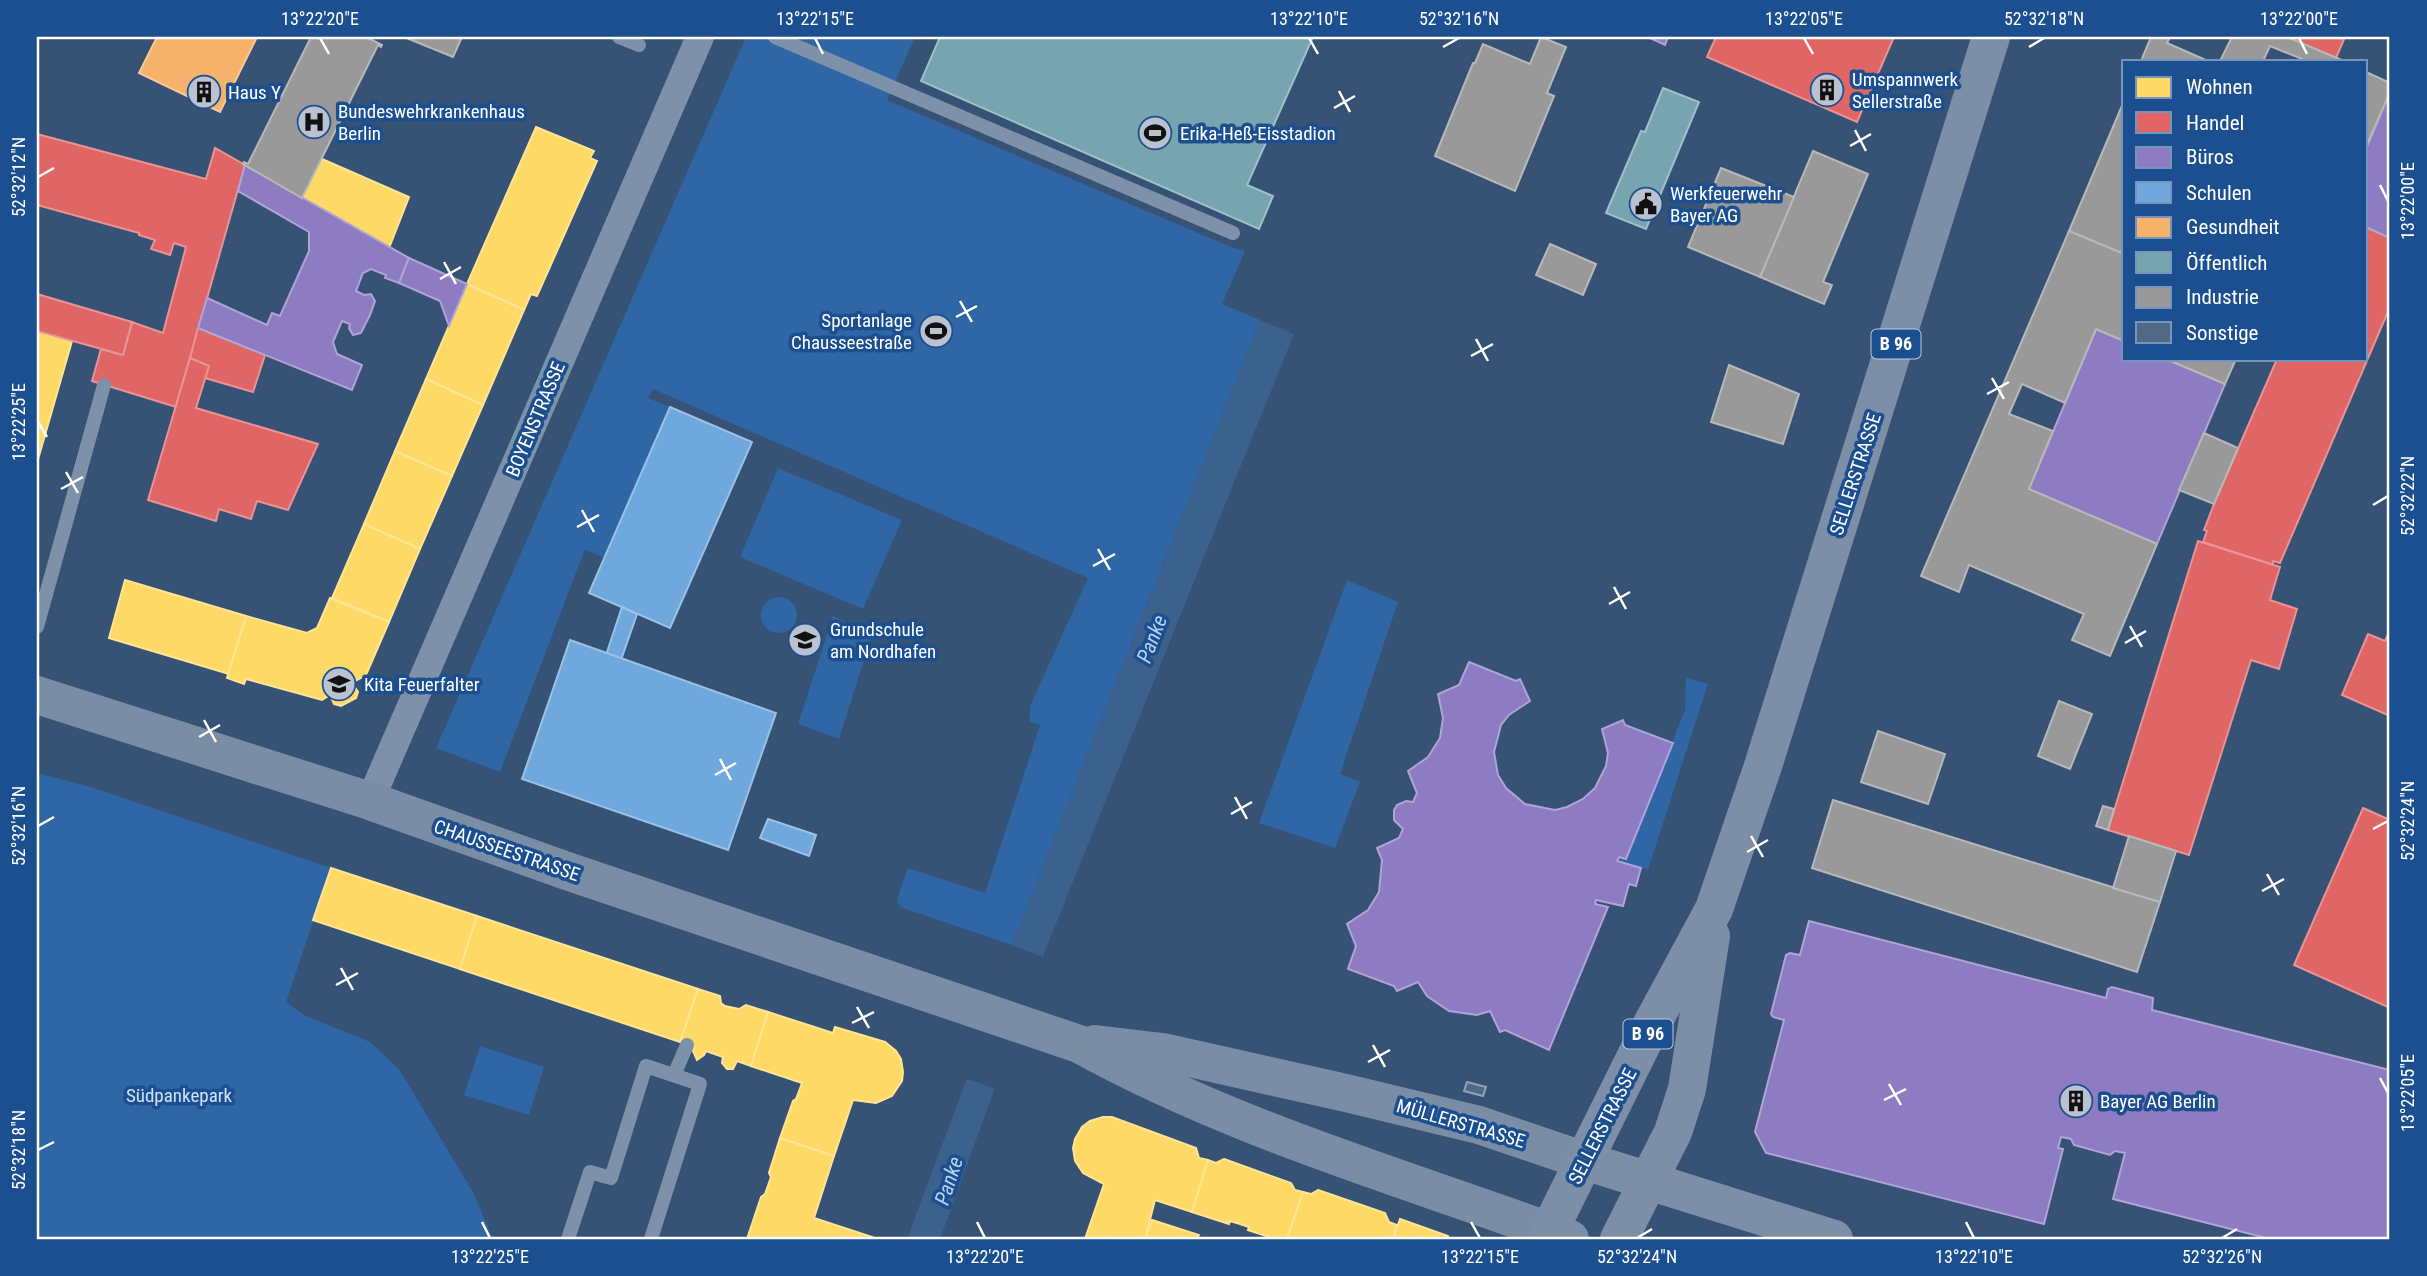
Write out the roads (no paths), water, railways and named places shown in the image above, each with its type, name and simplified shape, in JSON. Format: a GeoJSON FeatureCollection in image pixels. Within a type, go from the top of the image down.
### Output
{"type":"FeatureCollection","features":[{"type":"Feature","properties":{"kind":"main road","name":"SELLERSTRASSE"},"geometry":{"type":"LineString","coordinates":[[1555,1236],[1585,1161],[1653,1022],[1714,909],[1767,754],[1991,37]]}},
{"type":"Feature","properties":{"kind":"main road","name":"CHAUSSEESTRASSE"},"geometry":{"type":"LineString","coordinates":[[37,695],[370,802],[1002,1017]]}},
{"type":"Feature","properties":{"kind":"main road","name":"SELLERSTRASSE"},"geometry":{"type":"LineString","coordinates":[[1619,1239],[1673,1132],[1687,1089],[1714,909]]}},
{"type":"Feature","properties":{"kind":"main road","name":"MÜLLERSTRASSE"},"geometry":{"type":"LineString","coordinates":[[1002,1017],[1079,1044],[1120,1067],[1310,1148],[1555,1236]]}},
{"type":"Feature","properties":{"kind":"main road","name":"MÜLLERSTRASSE"},"geometry":{"type":"LineString","coordinates":[[1079,1044],[1108,1044],[1163,1052],[1479,1125],[1648,1182],[1833,1239]]}},
{"type":"Feature","properties":{"kind":"street","name":"BOYENSTRASSE"},"geometry":{"type":"LineString","coordinates":[[370,802],[700,37]]}},
{"type":"Feature","properties":{"kind":"lane"},"geometry":{"type":"LineString","coordinates":[[619,37],[639,45]]}},
{"type":"Feature","properties":{"kind":"lane"},"geometry":{"type":"LineString","coordinates":[[775,37],[1233,233]]}},
{"type":"Feature","properties":{"kind":"lane"},"geometry":{"type":"LineString","coordinates":[[37,627],[104,385]]}},
{"type":"Feature","properties":{"kind":"lane"},"geometry":{"type":"LineString","coordinates":[[674,1075],[687,1045]]}},
{"type":"Feature","properties":{"kind":"lane"},"geometry":{"type":"LineString","coordinates":[[568,1239],[590,1171],[611,1178],[646,1066],[701,1084],[651,1239]]}},
{"type":"Feature","properties":{"kind":"water","name":"Panke"},"geometry":{"type":"Polygon","coordinates":[[[1260,320],[1294,334],[1043,956],[940,1239],[907,1239],[967,1078],[1012,945],[1260,320]]]}},
{"type":"Feature","properties":{"kind":"place","name":"Umspannwerk Sellerstraße"},"geometry":{"type":"Point","coordinates":[1827,90]}},
{"type":"Feature","properties":{"kind":"place","name":"Haus Y"},"geometry":{"type":"Point","coordinates":[204,92]}},
{"type":"Feature","properties":{"kind":"place","name":"Bundeswehrkrankenhaus Berlin"},"geometry":{"type":"Point","coordinates":[314,122]}},
{"type":"Feature","properties":{"kind":"place","name":"Erika-Heß-Eisstadion"},"geometry":{"type":"Point","coordinates":[1155,133]}},
{"type":"Feature","properties":{"kind":"place","name":"Werkfeuerwehr Bayer AG"},"geometry":{"type":"Point","coordinates":[1646,204]}},
{"type":"Feature","properties":{"kind":"place","name":"Sportanlage Chausseestraße"},"geometry":{"type":"Point","coordinates":[936,331]}},
{"type":"Feature","properties":{"kind":"place","name":"Grundschule am Nordhafen"},"geometry":{"type":"Point","coordinates":[805,640]}},
{"type":"Feature","properties":{"kind":"place","name":"Kita Feuerfalter"},"geometry":{"type":"Point","coordinates":[339,684]}},
{"type":"Feature","properties":{"kind":"place","name":"Bayer AG Berlin"},"geometry":{"type":"Point","coordinates":[2076,1101]}},
{"type":"Feature","properties":{"kind":"park label","name":"Südpankepark"},"geometry":{"type":"Point","coordinates":[179,1095]}}]}
